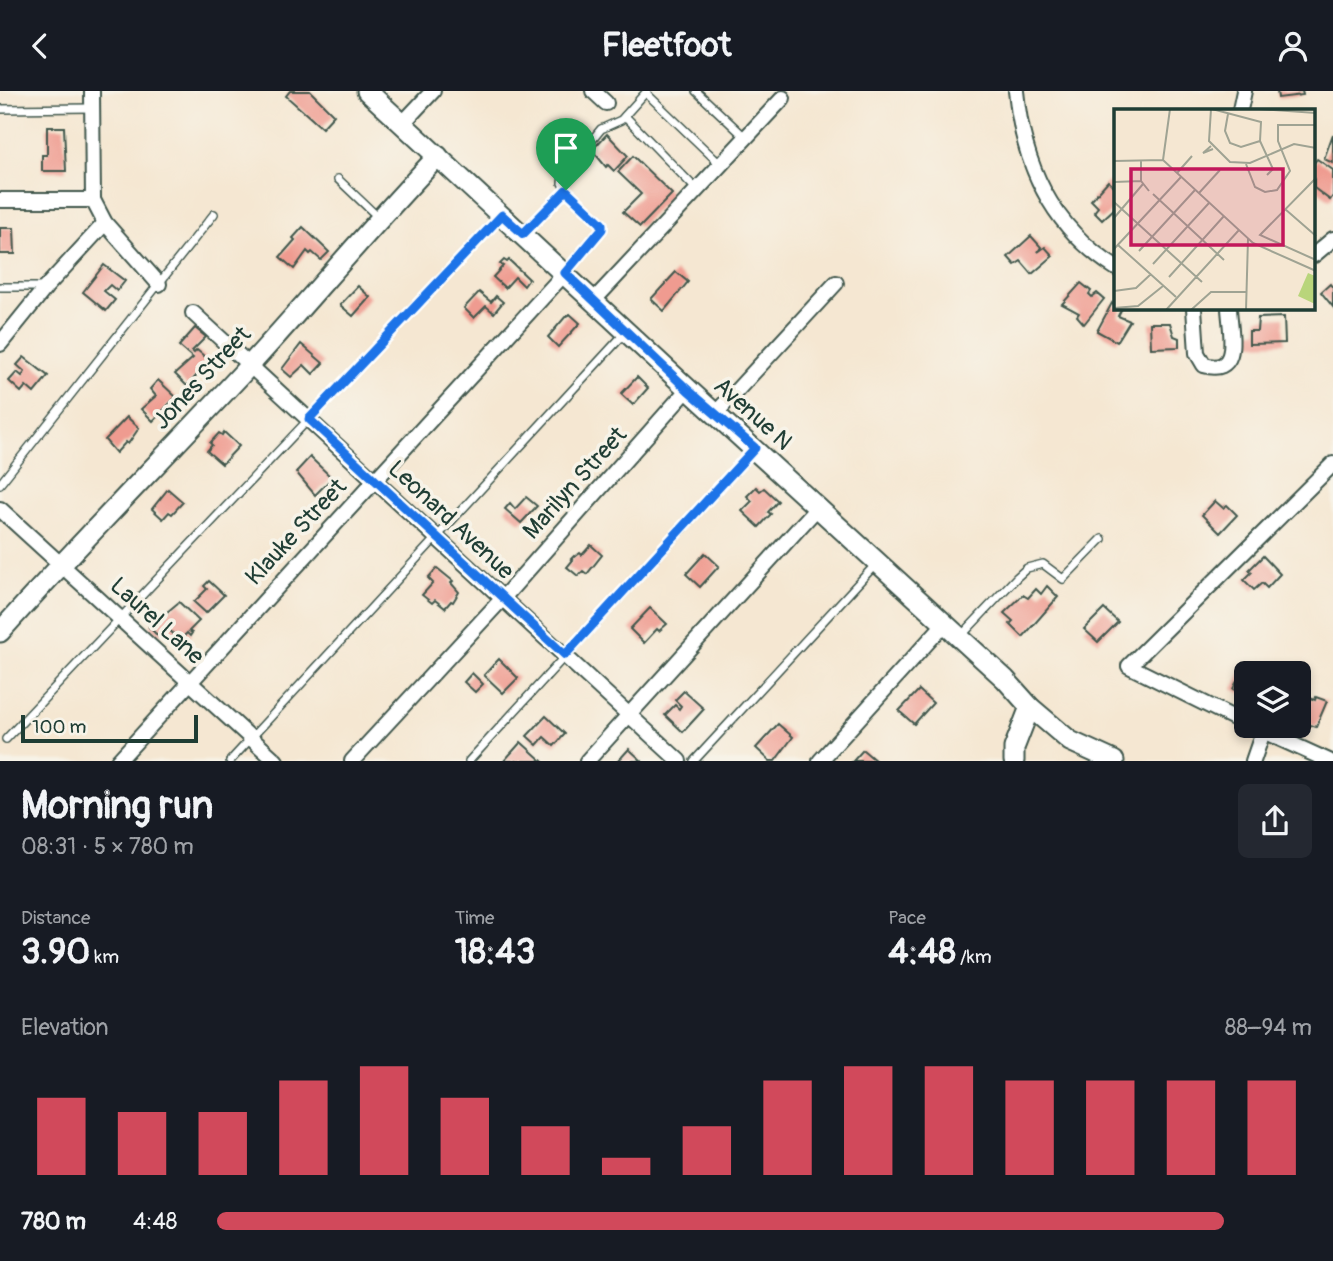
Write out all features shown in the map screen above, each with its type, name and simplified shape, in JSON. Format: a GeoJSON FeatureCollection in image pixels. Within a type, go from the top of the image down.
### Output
{"type":"FeatureCollection","features":[{"type":"Feature","properties":{"kind":"street"},"geometry":{"type":"LineString","coordinates":[[92,91],[93,200],[105,223],[159,284]]}},
{"type":"Feature","properties":{"kind":"street","name":"Avenue N"},"geometry":{"type":"LineString","coordinates":[[367,91],[688,390],[945,623],[1005,679],[1030,707],[1070,741],[1114,761]]}},
{"type":"Feature","properties":{"kind":"street"},"geometry":{"type":"LineString","coordinates":[[402,124],[433,91]]}},
{"type":"Feature","properties":{"kind":"street"},"geometry":{"type":"LineString","coordinates":[[593,91],[606,103]]}},
{"type":"Feature","properties":{"kind":"street"},"geometry":{"type":"LineString","coordinates":[[1016,91],[1024,139],[1043,193],[1060,218],[1086,246],[1114,267]]}},
{"type":"Feature","properties":{"kind":"street"},"geometry":{"type":"LineString","coordinates":[[1240,109],[1244,91]]}},
{"type":"Feature","properties":{"kind":"street"},"geometry":{"type":"LineString","coordinates":[[594,300],[783,98]]}},
{"type":"Feature","properties":{"kind":"street","name":"Jones Street"},"geometry":{"type":"LineString","coordinates":[[0,632],[249,365],[379,218],[438,156]]}},
{"type":"Feature","properties":{"kind":"street"},"geometry":{"type":"LineString","coordinates":[[0,200],[93,200]]}},
{"type":"Feature","properties":{"kind":"street"},"geometry":{"type":"LineString","coordinates":[[0,344],[46,287],[105,223]]}},
{"type":"Feature","properties":{"kind":"street"},"geometry":{"type":"LineString","coordinates":[[1316,253],[1333,239]]}},
{"type":"Feature","properties":{"kind":"street","name":"Klauke Street"},"geometry":{"type":"LineString","coordinates":[[118,761],[565,273]]}},
{"type":"Feature","properties":{"kind":"street"},"geometry":{"type":"LineString","coordinates":[[716,413],[836,283]]}},
{"type":"Feature","properties":{"kind":"street"},"geometry":{"type":"LineString","coordinates":[[1194,310],[1197,353],[1203,365],[1214,368],[1223,366],[1229,359],[1229,310]]}},
{"type":"Feature","properties":{"kind":"street","name":"Leonard Avenue"},"geometry":{"type":"LineString","coordinates":[[192,313],[680,761]]}},
{"type":"Feature","properties":{"kind":"street","name":"Marilyn Street"},"geometry":{"type":"LineString","coordinates":[[352,761],[503,598],[688,390]]}},
{"type":"Feature","properties":{"kind":"street"},"geometry":{"type":"LineString","coordinates":[[1234,717],[1129,666],[1333,464]]}},
{"type":"Feature","properties":{"kind":"street"},"geometry":{"type":"LineString","coordinates":[[587,761],[818,507]]}},
{"type":"Feature","properties":{"kind":"street","name":"Laurel Lane"},"geometry":{"type":"LineString","coordinates":[[4,512],[276,761]]}},
{"type":"Feature","properties":{"kind":"street"},"geometry":{"type":"LineString","coordinates":[[820,761],[945,623]]}},
{"type":"Feature","properties":{"kind":"street"},"geometry":{"type":"LineString","coordinates":[[1014,761],[1014,748],[1030,707]]}},
{"type":"Feature","properties":{"kind":"street"},"geometry":{"type":"LineString","coordinates":[[1253,761],[1257,738]]}},
{"type":"Feature","properties":{"kind":"street"},"geometry":{"type":"LineString","coordinates":[[1278,738],[1329,761]]}},
{"type":"Feature","properties":{"kind":"lane"},"geometry":{"type":"LineString","coordinates":[[696,91],[746,138]]}},
{"type":"Feature","properties":{"kind":"lane"},"geometry":{"type":"LineString","coordinates":[[565,273],[602,229],[602,224],[566,190],[562,183],[563,176],[601,128],[625,116],[646,92],[721,165]]}},
{"type":"Feature","properties":{"kind":"lane"},"geometry":{"type":"LineString","coordinates":[[0,110],[92,108]]}},
{"type":"Feature","properties":{"kind":"lane"},"geometry":{"type":"LineString","coordinates":[[625,116],[697,190]]}},
{"type":"Feature","properties":{"kind":"lane"},"geometry":{"type":"LineString","coordinates":[[338,179],[379,218]]}},
{"type":"Feature","properties":{"kind":"lane"},"geometry":{"type":"LineString","coordinates":[[523,234],[566,190]]}},
{"type":"Feature","properties":{"kind":"lane"},"geometry":{"type":"LineString","coordinates":[[0,484],[214,214]]}},
{"type":"Feature","properties":{"kind":"lane"},"geometry":{"type":"LineString","coordinates":[[6,739],[502,215]]}},
{"type":"Feature","properties":{"kind":"lane"},"geometry":{"type":"LineString","coordinates":[[0,287],[46,287]]}},
{"type":"Feature","properties":{"kind":"lane"},"geometry":{"type":"LineString","coordinates":[[230,761],[627,331]]}},
{"type":"Feature","properties":{"kind":"lane"},"geometry":{"type":"LineString","coordinates":[[469,761],[755,448]]}},
{"type":"Feature","properties":{"kind":"lane"},"geometry":{"type":"LineString","coordinates":[[960,637],[1027,568],[1043,563],[1063,579],[1102,539]]}},
{"type":"Feature","properties":{"kind":"lane"},"geometry":{"type":"LineString","coordinates":[[694,761],[878,562]]}},
{"type":"Feature","properties":{"kind":"building"},"geometry":{"type":"Polygon","coordinates":[[[290,91],[310,91],[334,115],[322,128],[286,96],[290,91]]]}},
{"type":"Feature","properties":{"kind":"building"},"geometry":{"type":"Polygon","coordinates":[[[1277,91],[1302,91],[1303,95],[1278,98],[1277,91]]]}},
{"type":"Feature","properties":{"kind":"building"},"geometry":{"type":"Polygon","coordinates":[[[47,127],[64,127],[66,171],[42,171],[42,155],[47,155],[47,127]]]}},
{"type":"Feature","properties":{"kind":"building"},"geometry":{"type":"Polygon","coordinates":[[[607,134],[628,156],[614,171],[608,165],[606,167],[592,150],[607,134]]]}},
{"type":"Feature","properties":{"kind":"building"},"geometry":{"type":"Polygon","coordinates":[[[1333,134],[1333,163],[1324,159],[1333,134]]]}},
{"type":"Feature","properties":{"kind":"building"},"geometry":{"type":"Polygon","coordinates":[[[633,156],[672,194],[640,227],[623,212],[641,194],[618,172],[633,156]]]}},
{"type":"Feature","properties":{"kind":"building"},"geometry":{"type":"Polygon","coordinates":[[[1316,160],[1333,170],[1333,196],[1330,200],[1316,190],[1316,160]]]}},
{"type":"Feature","properties":{"kind":"building"},"geometry":{"type":"Polygon","coordinates":[[[1108,181],[1114,186],[1114,209],[1102,220],[1094,212],[1098,207],[1091,200],[1108,181]]]}},
{"type":"Feature","properties":{"kind":"building"},"geometry":{"type":"Polygon","coordinates":[[[303,227],[329,252],[321,260],[307,251],[294,269],[280,257],[303,227]]]}},
{"type":"Feature","properties":{"kind":"building"},"geometry":{"type":"Polygon","coordinates":[[[0,228],[14,228],[15,254],[0,254],[0,228]]]}},
{"type":"Feature","properties":{"kind":"building"},"geometry":{"type":"Polygon","coordinates":[[[1031,236],[1041,247],[1038,252],[1045,247],[1053,256],[1032,274],[1021,261],[1015,265],[1008,257],[1031,236]]]}},
{"type":"Feature","properties":{"kind":"building"},"geometry":{"type":"Polygon","coordinates":[[[509,260],[529,279],[524,286],[515,277],[505,288],[493,277],[503,266],[500,264],[509,260]]]}},
{"type":"Feature","properties":{"kind":"building"},"geometry":{"type":"Polygon","coordinates":[[[104,265],[125,281],[117,291],[110,285],[104,291],[115,300],[106,311],[83,292],[104,265]]]}},
{"type":"Feature","properties":{"kind":"building"},"geometry":{"type":"Polygon","coordinates":[[[676,272],[688,282],[664,311],[651,299],[676,272]]]}},
{"type":"Feature","properties":{"kind":"building"},"geometry":{"type":"Polygon","coordinates":[[[1081,283],[1091,291],[1089,294],[1092,297],[1097,293],[1104,299],[1084,324],[1077,316],[1079,313],[1062,304],[1081,283]]]}},
{"type":"Feature","properties":{"kind":"building"},"geometry":{"type":"Polygon","coordinates":[[[1330,284],[1333,288],[1333,307],[1321,292],[1330,284]]]}},
{"type":"Feature","properties":{"kind":"building"},"geometry":{"type":"Polygon","coordinates":[[[358,286],[370,297],[353,316],[340,305],[358,286]]]}},
{"type":"Feature","properties":{"kind":"building"},"geometry":{"type":"Polygon","coordinates":[[[479,292],[491,302],[496,296],[503,302],[494,313],[486,306],[474,318],[464,308],[479,292]]]}},
{"type":"Feature","properties":{"kind":"building"},"geometry":{"type":"Polygon","coordinates":[[[1112,303],[1114,310],[1121,310],[1118,316],[1130,321],[1117,342],[1097,331],[1112,303]]]}},
{"type":"Feature","properties":{"kind":"building"},"geometry":{"type":"Polygon","coordinates":[[[570,314],[580,323],[558,347],[548,337],[570,314]]]}},
{"type":"Feature","properties":{"kind":"building"},"geometry":{"type":"Polygon","coordinates":[[[1284,317],[1285,343],[1249,344],[1249,331],[1257,331],[1258,318],[1284,317]]]}},
{"type":"Feature","properties":{"kind":"building"},"geometry":{"type":"Polygon","coordinates":[[[1150,323],[1170,323],[1174,336],[1179,338],[1179,347],[1151,348],[1150,323]]]}},
{"type":"Feature","properties":{"kind":"building"},"geometry":{"type":"Polygon","coordinates":[[[195,328],[206,337],[192,351],[194,353],[197,350],[210,361],[187,386],[175,374],[193,358],[179,346],[195,328]]]}},
{"type":"Feature","properties":{"kind":"building"},"geometry":{"type":"Polygon","coordinates":[[[301,344],[323,363],[313,374],[304,365],[291,377],[282,369],[301,344]]]}},
{"type":"Feature","properties":{"kind":"building"},"geometry":{"type":"Polygon","coordinates":[[[24,357],[48,376],[34,393],[26,386],[21,392],[9,381],[17,372],[22,376],[25,372],[17,365],[24,357]]]}},
{"type":"Feature","properties":{"kind":"building"},"geometry":{"type":"Polygon","coordinates":[[[637,377],[648,388],[633,405],[621,394],[637,377]]]}},
{"type":"Feature","properties":{"kind":"building"},"geometry":{"type":"Polygon","coordinates":[[[158,380],[176,397],[153,421],[141,409],[156,396],[150,389],[158,380]]]}},
{"type":"Feature","properties":{"kind":"building"},"geometry":{"type":"Polygon","coordinates":[[[127,417],[139,428],[128,444],[126,442],[116,453],[105,440],[127,417]]]}},
{"type":"Feature","properties":{"kind":"building"},"geometry":{"type":"Polygon","coordinates":[[[224,432],[239,446],[222,464],[207,451],[212,445],[210,443],[219,433],[222,435],[224,432]]]}},
{"type":"Feature","properties":{"kind":"building"},"geometry":{"type":"Polygon","coordinates":[[[310,457],[332,478],[315,495],[296,472],[310,457]]]}},
{"type":"Feature","properties":{"kind":"building"},"geometry":{"type":"Polygon","coordinates":[[[756,487],[760,491],[764,488],[778,501],[759,527],[742,511],[752,501],[747,496],[756,487]]]}},
{"type":"Feature","properties":{"kind":"building"},"geometry":{"type":"Polygon","coordinates":[[[168,489],[183,502],[163,519],[152,509],[168,489]]]}},
{"type":"Feature","properties":{"kind":"building"},"geometry":{"type":"Polygon","coordinates":[[[526,497],[537,506],[521,523],[505,509],[510,503],[515,509],[526,497]]]}},
{"type":"Feature","properties":{"kind":"building"},"geometry":{"type":"Polygon","coordinates":[[[1215,501],[1223,508],[1227,505],[1237,515],[1220,533],[1202,515],[1215,501]]]}},
{"type":"Feature","properties":{"kind":"building"},"geometry":{"type":"Polygon","coordinates":[[[591,545],[602,555],[587,574],[583,571],[578,576],[567,567],[574,556],[580,553],[582,555],[591,545]]]}},
{"type":"Feature","properties":{"kind":"building"},"geometry":{"type":"Polygon","coordinates":[[[705,553],[719,566],[700,587],[686,574],[705,553]]]}},
{"type":"Feature","properties":{"kind":"building"},"geometry":{"type":"Polygon","coordinates":[[[1263,556],[1280,574],[1267,588],[1262,583],[1254,590],[1244,580],[1252,572],[1249,570],[1263,556]]]}},
{"type":"Feature","properties":{"kind":"building"},"geometry":{"type":"Polygon","coordinates":[[[437,568],[453,581],[451,583],[459,592],[445,608],[422,595],[433,583],[428,578],[437,568]]]}},
{"type":"Feature","properties":{"kind":"building"},"geometry":{"type":"Polygon","coordinates":[[[209,581],[224,595],[206,613],[194,602],[207,589],[204,586],[209,581]]]}},
{"type":"Feature","properties":{"kind":"building"},"geometry":{"type":"Polygon","coordinates":[[[1047,586],[1058,597],[1023,637],[1010,624],[1013,621],[1004,613],[1023,595],[1028,598],[1036,589],[1041,594],[1047,586]]]}},
{"type":"Feature","properties":{"kind":"building"},"geometry":{"type":"Polygon","coordinates":[[[179,602],[199,621],[189,631],[192,633],[190,636],[187,633],[180,640],[166,627],[158,636],[149,627],[179,602]]]}},
{"type":"Feature","properties":{"kind":"building"},"geometry":{"type":"Polygon","coordinates":[[[650,608],[667,624],[659,631],[657,629],[644,643],[630,629],[650,608]]]}},
{"type":"Feature","properties":{"kind":"building"},"geometry":{"type":"Polygon","coordinates":[[[1104,609],[1118,622],[1098,642],[1084,629],[1104,609]]]}},
{"type":"Feature","properties":{"kind":"building"},"geometry":{"type":"Polygon","coordinates":[[[499,659],[518,678],[503,693],[484,675],[499,659]]]}},
{"type":"Feature","properties":{"kind":"building"},"geometry":{"type":"Polygon","coordinates":[[[472,673],[483,684],[475,692],[464,682],[472,673]]]}},
{"type":"Feature","properties":{"kind":"building"},"geometry":{"type":"Polygon","coordinates":[[[919,690],[933,703],[914,724],[899,711],[919,690]]]}},
{"type":"Feature","properties":{"kind":"building"},"geometry":{"type":"Polygon","coordinates":[[[684,691],[704,709],[683,732],[665,715],[675,705],[679,709],[681,706],[675,700],[684,691]]]}},
{"type":"Feature","properties":{"kind":"building"},"geometry":{"type":"Polygon","coordinates":[[[1316,697],[1327,701],[1316,727],[1311,725],[1311,698],[1315,700],[1316,697]]]}},
{"type":"Feature","properties":{"kind":"building"},"geometry":{"type":"Polygon","coordinates":[[[546,716],[565,734],[554,746],[544,737],[537,745],[527,736],[546,716]]]}},
{"type":"Feature","properties":{"kind":"building"},"geometry":{"type":"Polygon","coordinates":[[[778,724],[793,737],[775,761],[770,761],[756,748],[778,724]]]}},
{"type":"Feature","properties":{"kind":"building"},"geometry":{"type":"Polygon","coordinates":[[[521,742],[542,761],[504,761],[521,742]]]}},
{"type":"Feature","properties":{"kind":"building"},"geometry":{"type":"Polygon","coordinates":[[[629,749],[642,761],[618,761],[629,749]]]}},
{"type":"Feature","properties":{"kind":"building"},"geometry":{"type":"Polygon","coordinates":[[[863,750],[876,761],[853,761],[863,750]]]}},
{"type":"Feature","properties":{"kind":"route"},"geometry":{"type":"LineString","coordinates":[[566,190],[602,224],[602,229],[565,273],[688,390],[755,448],[565,655],[309,419],[502,215],[523,234],[566,190]]}}]}
